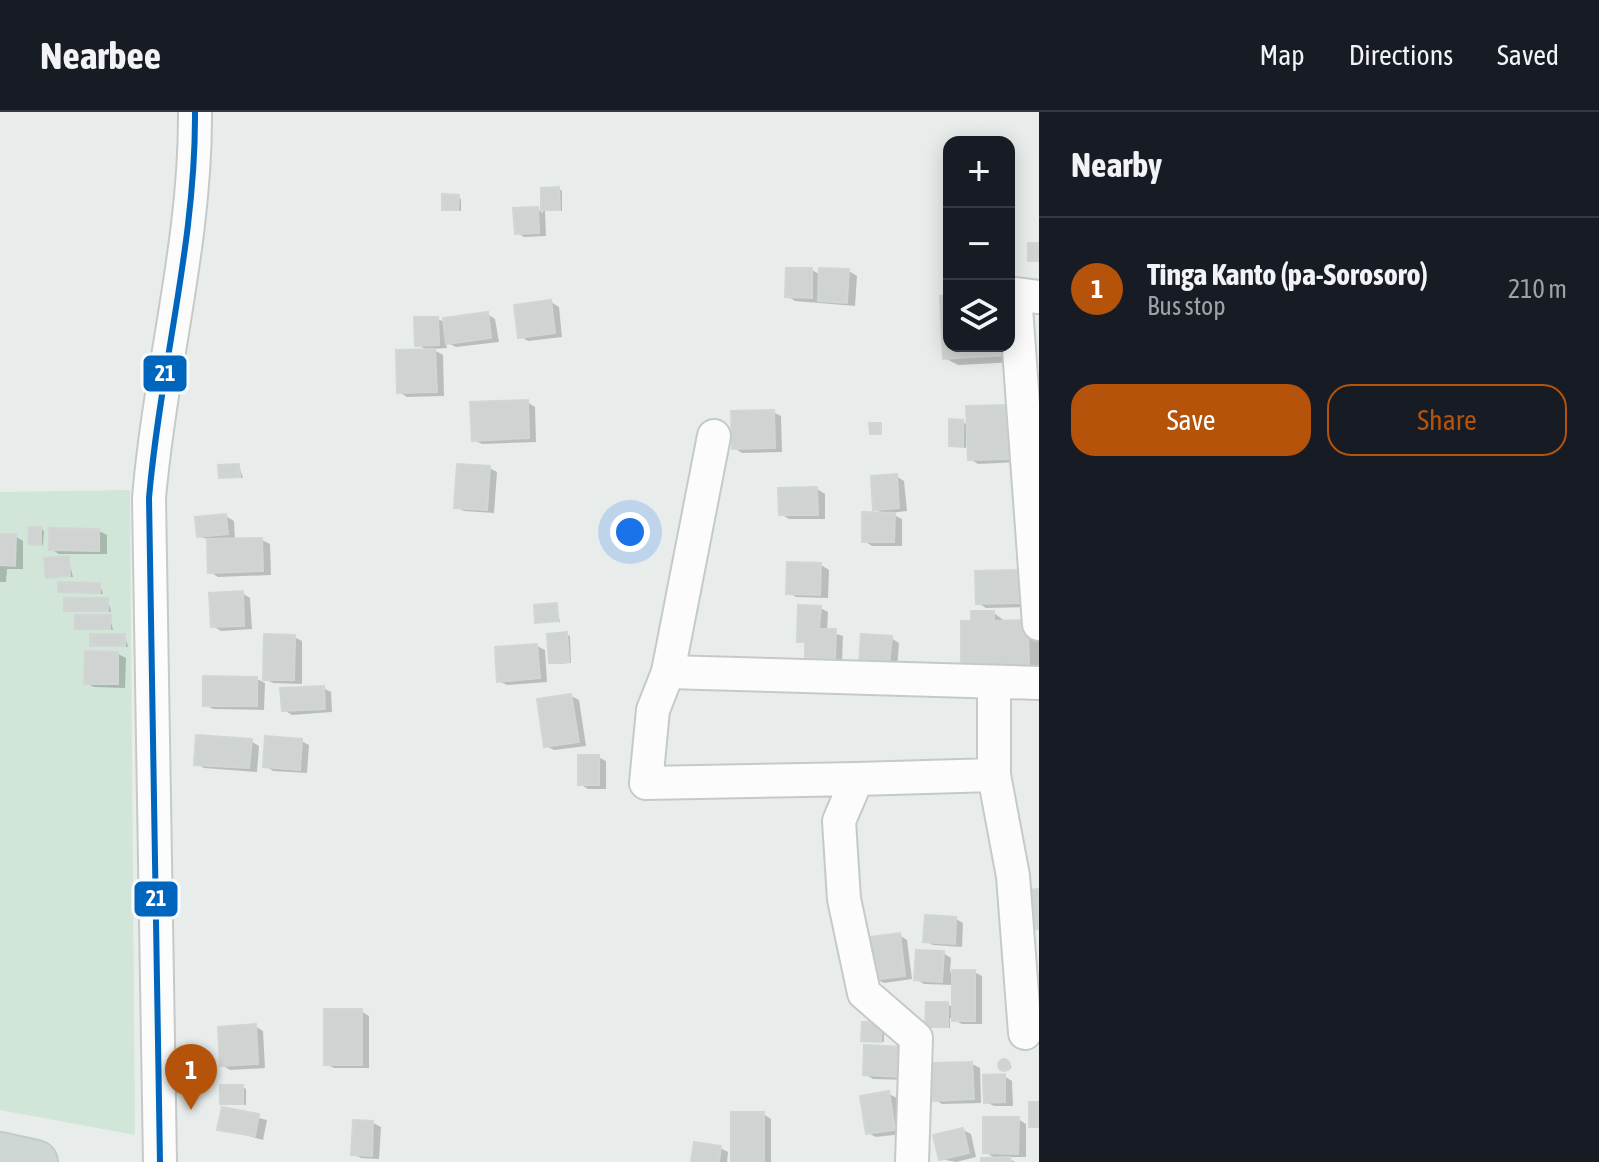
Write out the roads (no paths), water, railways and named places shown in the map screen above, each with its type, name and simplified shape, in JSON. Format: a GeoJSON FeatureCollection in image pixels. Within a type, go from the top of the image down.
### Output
{"type":"FeatureCollection","features":[{"type":"Feature","properties":{"kind":"main road"},"geometry":{"type":"LineString","coordinates":[[0,1154],[36,1162]]}},
{"type":"Feature","properties":{"kind":"street"},"geometry":{"type":"LineString","coordinates":[[160,1162],[149,498],[159,396],[192,209],[195,112]]}},
{"type":"Feature","properties":{"kind":"street"},"geometry":{"type":"LineString","coordinates":[[1039,297],[1015,294],[1039,624]]}},
{"type":"Feature","properties":{"kind":"street"},"geometry":{"type":"LineString","coordinates":[[714,436],[668,672],[653,710],[646,783],[994,775]]}},
{"type":"Feature","properties":{"kind":"street"},"geometry":{"type":"LineString","coordinates":[[668,672],[1039,683]]}},
{"type":"Feature","properties":{"kind":"street"},"geometry":{"type":"LineString","coordinates":[[994,683],[994,775],[1013,876],[1025,1033]]}},
{"type":"Feature","properties":{"kind":"street"},"geometry":{"type":"LineString","coordinates":[[857,779],[839,821],[844,899],[864,993],[916,1038],[912,1162]]}},
{"type":"Feature","properties":{"kind":"place","name":"Tinga Kanto (pa-Sorosoro)"},"geometry":{"type":"Point","coordinates":[191,1110]}}]}
